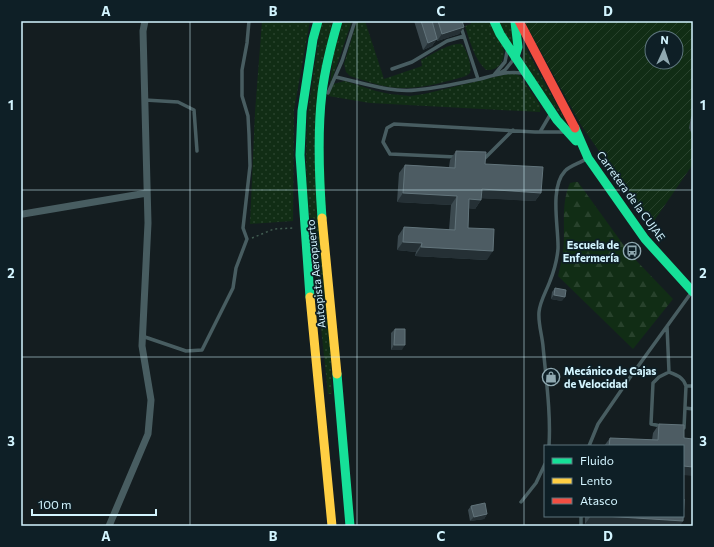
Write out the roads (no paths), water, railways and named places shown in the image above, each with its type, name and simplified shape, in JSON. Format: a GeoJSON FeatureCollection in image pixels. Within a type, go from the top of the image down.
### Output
{"type":"FeatureCollection","features":[{"type":"Feature","properties":{"kind":"highway","name":"Autopista Aeropuerto"},"geometry":{"type":"LineString","coordinates":[[318,21],[313,39],[302,111],[300,155],[304,228],[332,526]]}},
{"type":"Feature","properties":{"kind":"highway","name":"Autopista Aeropuerto"},"geometry":{"type":"LineString","coordinates":[[338,21],[328,61],[320,110],[320,197],[350,526]]}},
{"type":"Feature","properties":{"kind":"highway","name":"Carretera de la CUJAE"},"geometry":{"type":"LineString","coordinates":[[494,21],[525,74],[552,113],[583,148]]}},
{"type":"Feature","properties":{"kind":"highway"},"geometry":{"type":"LineString","coordinates":[[515,21],[518,47],[515,57]]}},
{"type":"Feature","properties":{"kind":"highway","name":"Carretera de la CUJAE"},"geometry":{"type":"LineString","coordinates":[[519,21],[571,118],[588,158],[644,240],[693,292]]}},
{"type":"Feature","properties":{"kind":"street"},"geometry":{"type":"LineString","coordinates":[[109,526],[148,434],[151,400],[142,346],[148,223],[143,31],[145,21]]}},
{"type":"Feature","properties":{"kind":"street"},"geometry":{"type":"LineString","coordinates":[[23,214],[148,193]]}},
{"type":"Feature","properties":{"kind":"lane"},"geometry":{"type":"LineString","coordinates":[[142,336],[186,351],[202,350],[233,288],[236,268],[247,239],[242,228],[250,166],[248,116],[242,96],[242,70],[249,21]]}},
{"type":"Feature","properties":{"kind":"lane"},"geometry":{"type":"LineString","coordinates":[[319,136],[325,98],[342,62],[355,21]]}},
{"type":"Feature","properties":{"kind":"lane"},"geometry":{"type":"LineString","coordinates":[[459,21],[478,79]]}},
{"type":"Feature","properties":{"kind":"lane"},"geometry":{"type":"LineString","coordinates":[[392,69],[412,62],[436,46],[464,36]]}},
{"type":"Feature","properties":{"kind":"lane"},"geometry":{"type":"LineString","coordinates":[[434,39],[436,46]]}},
{"type":"Feature","properties":{"kind":"lane"},"geometry":{"type":"LineString","coordinates":[[494,76],[505,62],[507,57],[507,45]]}},
{"type":"Feature","properties":{"kind":"lane"},"geometry":{"type":"LineString","coordinates":[[494,76],[505,70],[515,57]]}},
{"type":"Feature","properties":{"kind":"lane"},"geometry":{"type":"LineString","coordinates":[[335,76],[391,90],[416,91],[512,72],[525,74]]}},
{"type":"Feature","properties":{"kind":"lane"},"geometry":{"type":"LineString","coordinates":[[145,100],[178,102],[189,106],[194,110],[197,151]]}},
{"type":"Feature","properties":{"kind":"lane"},"geometry":{"type":"LineString","coordinates":[[540,132],[552,113]]}},
{"type":"Feature","properties":{"kind":"lane"},"geometry":{"type":"LineString","coordinates":[[462,157],[390,154],[383,142],[387,128],[394,124],[540,132],[568,132]]}},
{"type":"Feature","properties":{"kind":"lane"},"geometry":{"type":"LineString","coordinates":[[478,158],[485,158],[513,130]]}},
{"type":"Feature","properties":{"kind":"lane"},"geometry":{"type":"LineString","coordinates":[[549,445],[550,431],[543,344],[538,314],[541,301],[556,266],[558,247],[556,213],[557,192],[561,178],[565,171],[588,158]]}},
{"type":"Feature","properties":{"kind":"lane"},"geometry":{"type":"LineString","coordinates":[[589,445],[598,424],[631,376],[693,292]]}},
{"type":"Feature","properties":{"kind":"lane"},"geometry":{"type":"LineString","coordinates":[[667,326],[669,372]]}},
{"type":"Feature","properties":{"kind":"lane"},"geometry":{"type":"LineString","coordinates":[[669,372],[684,380],[686,386],[684,429],[678,428]]}},
{"type":"Feature","properties":{"kind":"lane"},"geometry":{"type":"LineString","coordinates":[[664,426],[651,424],[653,383],[659,377],[669,372]]}},
{"type":"Feature","properties":{"kind":"lane"},"geometry":{"type":"LineString","coordinates":[[686,386],[693,386]]}},
{"type":"Feature","properties":{"kind":"lane"},"geometry":{"type":"LineString","coordinates":[[685,408],[693,409]]}},
{"type":"Feature","properties":{"kind":"lane"},"geometry":{"type":"LineString","coordinates":[[521,502],[536,483],[544,466]]}},
{"type":"Feature","properties":{"kind":"place","name":"Escuela de Enfermería"},"geometry":{"type":"Point","coordinates":[632,251]}},
{"type":"Feature","properties":{"kind":"place","name":"Mecánico de Cajas de Velocidad"},"geometry":{"type":"Point","coordinates":[551,377]}}]}
